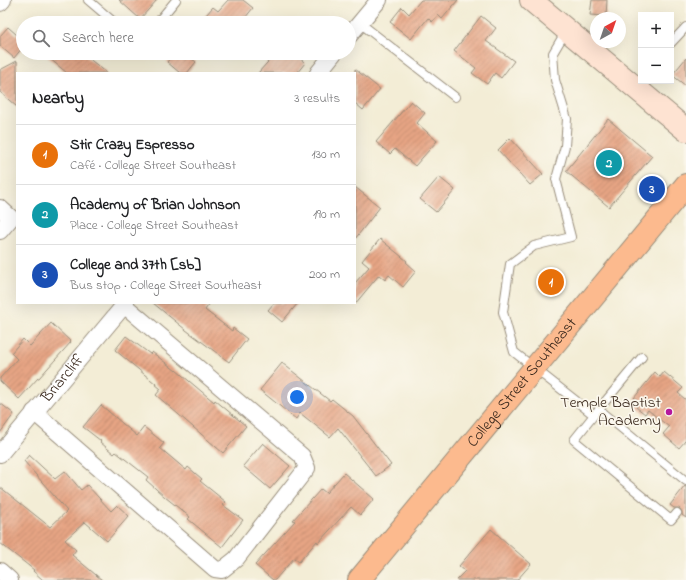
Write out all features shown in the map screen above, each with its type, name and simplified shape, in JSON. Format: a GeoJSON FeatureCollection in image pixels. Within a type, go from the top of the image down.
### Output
{"type":"FeatureCollection","features":[{"type":"Feature","properties":{"kind":"main road","name":"College Street Southeast"},"geometry":{"type":"LineString","coordinates":[[359,580],[686,185]]}},
{"type":"Feature","properties":{"kind":"street"},"geometry":{"type":"LineString","coordinates":[[0,3],[3,0]]}},
{"type":"Feature","properties":{"kind":"street"},"geometry":{"type":"LineString","coordinates":[[356,28],[379,0]]}},
{"type":"Feature","properties":{"kind":"street"},"geometry":{"type":"LineString","coordinates":[[531,0],[566,30],[635,83],[686,130]]}},
{"type":"Feature","properties":{"kind":"street"},"geometry":{"type":"LineString","coordinates":[[319,72],[328,60]]}},
{"type":"Feature","properties":{"kind":"street"},"geometry":{"type":"LineString","coordinates":[[0,208],[11,218],[0,231]]}},
{"type":"Feature","properties":{"kind":"street"},"geometry":{"type":"LineString","coordinates":[[125,304],[302,456],[307,468],[236,559],[222,570],[222,577]]}},
{"type":"Feature","properties":{"kind":"street","name":"Briarcliff"},"geometry":{"type":"LineString","coordinates":[[0,454],[125,304]]}},
{"type":"Feature","properties":{"kind":"street"},"geometry":{"type":"LineString","coordinates":[[34,412],[215,569],[222,577]]}},
{"type":"Feature","properties":{"kind":"street"},"geometry":{"type":"LineString","coordinates":[[0,571],[10,580]]}},
{"type":"Feature","properties":{"kind":"lane"},"geometry":{"type":"LineString","coordinates":[[88,0],[107,16]]}},
{"type":"Feature","properties":{"kind":"lane"},"geometry":{"type":"LineString","coordinates":[[163,16],[176,0]]}},
{"type":"Feature","properties":{"kind":"lane"},"geometry":{"type":"LineString","coordinates":[[360,23],[455,97]]}},
{"type":"Feature","properties":{"kind":"lane"},"geometry":{"type":"LineString","coordinates":[[674,40],[686,27]]}},
{"type":"Feature","properties":{"kind":"lane"},"geometry":{"type":"LineString","coordinates":[[566,30],[553,53],[555,80],[567,119],[564,146],[556,180],[571,237],[534,246],[510,264],[504,312],[514,352],[534,368],[597,412],[686,481]]}},
{"type":"Feature","properties":{"kind":"lane"},"geometry":{"type":"LineString","coordinates":[[642,358],[574,440],[671,520],[677,513]]}},
{"type":"Feature","properties":{"kind":"building"},"geometry":{"type":"Polygon","coordinates":[[[119,0],[157,0],[143,16],[137,16],[119,0]]]}},
{"type":"Feature","properties":{"kind":"building"},"geometry":{"type":"Polygon","coordinates":[[[228,0],[243,0],[253,8],[247,16],[205,16],[213,7],[218,11],[228,0]]]}},
{"type":"Feature","properties":{"kind":"building"},"geometry":{"type":"Polygon","coordinates":[[[421,0],[458,0],[442,19],[438,15],[432,22],[428,18],[411,39],[390,22],[402,7],[409,14],[421,0]]]}},
{"type":"Feature","properties":{"kind":"building"},"geometry":{"type":"Polygon","coordinates":[[[592,0],[607,0],[606,12],[590,12],[592,0]]]}},
{"type":"Feature","properties":{"kind":"building"},"geometry":{"type":"Polygon","coordinates":[[[481,16],[496,28],[486,41],[514,61],[501,78],[495,73],[487,84],[472,73],[476,68],[454,51],[481,16]]]}},
{"type":"Feature","properties":{"kind":"building"},"geometry":{"type":"Polygon","coordinates":[[[8,27],[16,34],[16,56],[14,58],[0,46],[0,36],[8,27]]]}},
{"type":"Feature","properties":{"kind":"building"},"geometry":{"type":"Polygon","coordinates":[[[686,58],[686,86],[674,77],[674,73],[686,58]]]}},
{"type":"Feature","properties":{"kind":"building"},"geometry":{"type":"Polygon","coordinates":[[[51,60],[91,60],[106,72],[66,72],[51,60]]]}},
{"type":"Feature","properties":{"kind":"building"},"geometry":{"type":"Polygon","coordinates":[[[169,60],[194,60],[196,62],[188,72],[179,72],[167,62],[169,60]]]}},
{"type":"Feature","properties":{"kind":"building"},"geometry":{"type":"Polygon","coordinates":[[[270,60],[302,60],[305,63],[298,72],[259,72],[270,60]]]}},
{"type":"Feature","properties":{"kind":"building"},"geometry":{"type":"Polygon","coordinates":[[[17,61],[16,106],[0,92],[0,70],[17,61]]]}},
{"type":"Feature","properties":{"kind":"building"},"geometry":{"type":"Polygon","coordinates":[[[355,69],[380,89],[363,110],[356,104],[355,69]]]}},
{"type":"Feature","properties":{"kind":"building"},"geometry":{"type":"Polygon","coordinates":[[[411,101],[425,113],[417,123],[437,141],[415,166],[395,149],[390,154],[376,142],[411,101]]]}},
{"type":"Feature","properties":{"kind":"building"},"geometry":{"type":"Polygon","coordinates":[[[608,119],[652,156],[609,207],[566,171],[608,119]]]}},
{"type":"Feature","properties":{"kind":"building"},"geometry":{"type":"Polygon","coordinates":[[[510,138],[543,174],[530,185],[498,150],[510,138]]]}},
{"type":"Feature","properties":{"kind":"building"},"geometry":{"type":"Polygon","coordinates":[[[439,177],[455,190],[436,212],[420,199],[439,177]]]}},
{"type":"Feature","properties":{"kind":"building"},"geometry":{"type":"Polygon","coordinates":[[[356,188],[380,207],[356,238],[356,188]]]}},
{"type":"Feature","properties":{"kind":"building"},"geometry":{"type":"Polygon","coordinates":[[[380,239],[407,261],[406,262],[416,271],[403,287],[389,275],[385,280],[379,275],[356,303],[356,282],[369,267],[362,261],[380,239]]]}},
{"type":"Feature","properties":{"kind":"building"},"geometry":{"type":"Polygon","coordinates":[[[553,273],[561,281],[550,292],[541,284],[553,273]]]}},
{"type":"Feature","properties":{"kind":"building"},"geometry":{"type":"Polygon","coordinates":[[[154,304],[209,304],[205,310],[232,331],[233,328],[247,339],[229,362],[154,304]]]}},
{"type":"Feature","properties":{"kind":"building"},"geometry":{"type":"Polygon","coordinates":[[[273,304],[297,304],[282,322],[268,310],[273,304]]]}},
{"type":"Feature","properties":{"kind":"building"},"geometry":{"type":"Polygon","coordinates":[[[51,323],[71,342],[19,399],[0,381],[0,378],[17,359],[11,353],[23,339],[30,346],[51,323]]]}},
{"type":"Feature","properties":{"kind":"building"},"geometry":{"type":"Polygon","coordinates":[[[126,336],[150,354],[152,352],[176,370],[214,402],[215,400],[246,426],[223,453],[156,395],[161,389],[115,350],[126,336]]]}},
{"type":"Feature","properties":{"kind":"building"},"geometry":{"type":"Polygon","coordinates":[[[282,363],[330,401],[332,399],[353,416],[391,465],[376,476],[338,428],[330,437],[300,413],[296,419],[260,390],[282,363]]]}},
{"type":"Feature","properties":{"kind":"building","name":"Temple Baptist Academy"},"geometry":{"type":"Polygon","coordinates":[[[655,372],[660,377],[664,372],[683,388],[678,393],[686,400],[686,440],[679,448],[663,434],[669,427],[648,410],[645,414],[636,407],[639,402],[634,398],[655,372]]]}},
{"type":"Feature","properties":{"kind":"building"},"geometry":{"type":"Polygon","coordinates":[[[0,403],[14,414],[0,433],[0,403]]]}},
{"type":"Feature","properties":{"kind":"building"},"geometry":{"type":"Polygon","coordinates":[[[101,405],[137,436],[144,427],[164,443],[160,448],[186,470],[188,467],[202,479],[200,481],[226,502],[223,505],[243,520],[222,547],[188,519],[190,517],[146,480],[148,477],[116,452],[114,454],[100,442],[101,441],[83,427],[101,405]]]}},
{"type":"Feature","properties":{"kind":"building"},"geometry":{"type":"Polygon","coordinates":[[[263,443],[290,466],[270,489],[243,466],[263,443]]]}},
{"type":"Feature","properties":{"kind":"building"},"geometry":{"type":"Polygon","coordinates":[[[29,455],[55,479],[65,471],[81,490],[87,485],[111,511],[117,505],[129,516],[107,541],[85,522],[65,540],[76,550],[72,555],[102,580],[43,580],[33,571],[34,570],[0,543],[0,487],[50,527],[67,511],[24,461],[29,455]]]}},
{"type":"Feature","properties":{"kind":"building"},"geometry":{"type":"Polygon","coordinates":[[[344,473],[374,499],[360,515],[351,507],[318,543],[317,541],[299,562],[294,558],[275,580],[273,580],[255,565],[295,521],[293,520],[321,489],[326,493],[344,473]]]}},
{"type":"Feature","properties":{"kind":"building"},"geometry":{"type":"Polygon","coordinates":[[[685,486],[686,518],[682,515],[680,509],[674,508],[670,505],[685,486]]]}},
{"type":"Feature","properties":{"kind":"building"},"geometry":{"type":"Polygon","coordinates":[[[491,529],[531,564],[517,580],[456,580],[465,571],[459,566],[491,529]]]}},
{"type":"Feature","properties":{"kind":"place","name":"Academy of Brian Johnson"},"geometry":{"type":"Point","coordinates":[609,163]}},
{"type":"Feature","properties":{"kind":"place","name":"College and 37th [sb]"},"geometry":{"type":"Point","coordinates":[652,189]}},
{"type":"Feature","properties":{"kind":"place","name":"Stir Crazy Espresso"},"geometry":{"type":"Point","coordinates":[551,282]}},
{"type":"Feature","properties":{"kind":"place","name":"Temple Baptist Academy"},"geometry":{"type":"Point","coordinates":[669,412]}}]}
